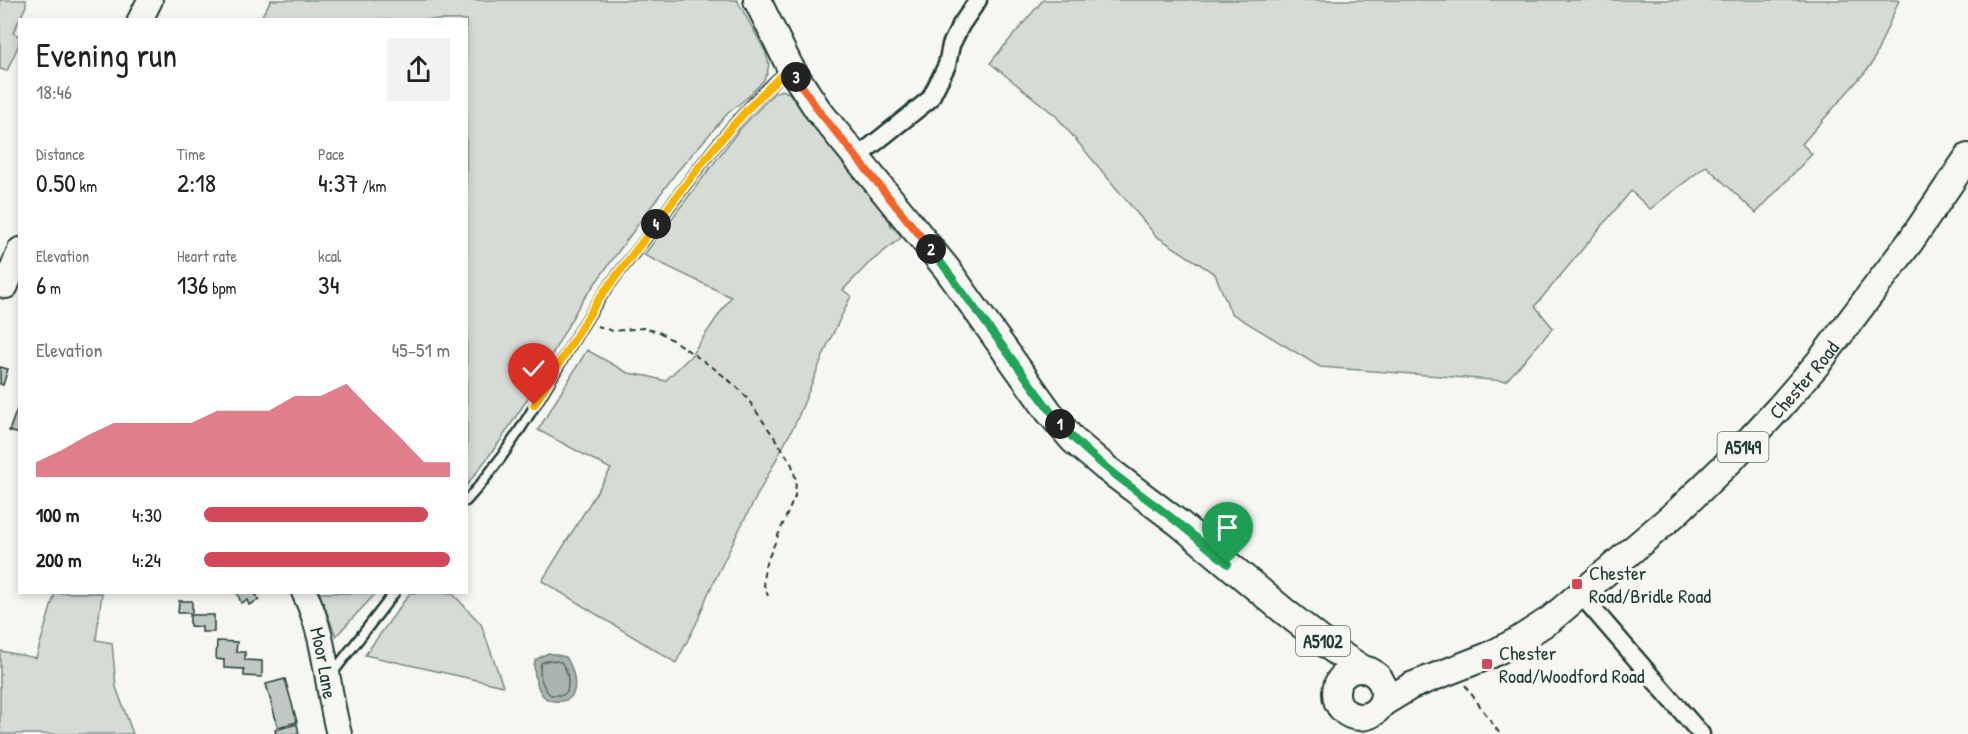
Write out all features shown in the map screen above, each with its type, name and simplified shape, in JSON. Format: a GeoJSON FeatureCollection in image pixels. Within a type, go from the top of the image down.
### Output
{"type":"FeatureCollection","features":[{"type":"Feature","properties":{"kind":"main road","name":"A5102"},"geometry":{"type":"LineString","coordinates":[[757,0],[790,68],[818,110],[947,269],[1049,412],[1074,440],[1335,651],[1369,671]]}},
{"type":"Feature","properties":{"kind":"main road","name":"Chester Road"},"geometry":{"type":"LineString","coordinates":[[1367,718],[1411,686],[1488,656],[1551,619],[1677,512],[1730,461],[1819,362],[1910,242],[1968,156]]}},
{"type":"Feature","properties":{"kind":"main road","name":"A5102"},"geometry":{"type":"LineString","coordinates":[[1284,611],[1329,673],[1336,696],[1336,734]]}},
{"type":"Feature","properties":{"kind":"main road","name":"Chester Road"},"geometry":{"type":"LineString","coordinates":[[1369,671],[1394,676],[1453,669]]}},
{"type":"Feature","properties":{"kind":"main road"},"geometry":{"type":"LineString","coordinates":[[1369,671],[1380,679],[1385,695],[1367,718],[1346,713],[1336,696],[1338,683],[1348,672],[1369,671]]}},
{"type":"Feature","properties":{"kind":"street"},"geometry":{"type":"LineString","coordinates":[[141,18],[150,0]]}},
{"type":"Feature","properties":{"kind":"street"},"geometry":{"type":"LineString","coordinates":[[856,158],[930,99],[947,65],[951,45],[978,0]]}},
{"type":"Feature","properties":{"kind":"street"},"geometry":{"type":"LineString","coordinates":[[8,287],[18,256]]}},
{"type":"Feature","properties":{"kind":"street","name":"Moor Lane"},"geometry":{"type":"LineString","coordinates":[[305,594],[320,637],[329,678],[333,715],[339,734]]}},
{"type":"Feature","properties":{"kind":"street"},"geometry":{"type":"LineString","coordinates":[[1580,594],[1701,734]]}},
{"type":"Feature","properties":{"kind":"lane"},"geometry":{"type":"LineString","coordinates":[[468,499],[505,454],[598,300],[713,150],[765,89],[790,68]]}},
{"type":"Feature","properties":{"kind":"lane"},"geometry":{"type":"LineString","coordinates":[[329,678],[393,594]]}},
{"type":"Feature","properties":{"kind":"path"},"geometry":{"type":"LineString","coordinates":[[586,320],[600,328],[613,331],[643,328],[659,332],[677,343],[736,387],[783,450],[792,465],[796,480],[795,496],[765,566],[763,582],[768,596]]}},
{"type":"Feature","properties":{"kind":"path"},"geometry":{"type":"LineString","coordinates":[[1453,669],[1500,734]]}},
{"type":"Feature","properties":{"kind":"shaded area"},"geometry":{"type":"Polygon","coordinates":[[[0,0],[26,0],[26,6],[20,18],[18,18],[13,33],[18,36],[18,46],[7,71],[0,69],[0,0]]]}},
{"type":"Feature","properties":{"kind":"shaded area"},"geometry":{"type":"Polygon","coordinates":[[[271,0],[737,0],[765,51],[769,64],[763,81],[728,113],[675,174],[580,304],[526,401],[468,484],[468,18],[261,18],[271,0]]]}},
{"type":"Feature","properties":{"kind":"shaded area"},"geometry":{"type":"Polygon","coordinates":[[[1043,0],[1899,0],[1872,64],[1802,144],[1812,154],[1756,213],[1706,166],[1650,209],[1631,191],[1535,306],[1553,328],[1506,381],[1320,367],[1231,313],[1215,274],[1156,236],[1056,116],[990,63],[1043,0]]]}},
{"type":"Feature","properties":{"kind":"shaded area"},"geometry":{"type":"Polygon","coordinates":[[[782,90],[789,93],[892,220],[890,224],[902,237],[868,264],[843,290],[851,296],[828,344],[796,422],[741,526],[676,663],[542,581],[611,469],[538,430],[587,350],[628,373],[665,381],[690,357],[731,297],[644,255],[739,130],[774,93],[782,90]]]}},
{"type":"Feature","properties":{"kind":"shaded area"},"geometry":{"type":"Polygon","coordinates":[[[55,594],[102,594],[96,640],[112,643],[116,687],[133,734],[0,734],[0,651],[36,658],[55,594]]]}},
{"type":"Feature","properties":{"kind":"shaded area"},"geometry":{"type":"Polygon","coordinates":[[[319,594],[375,594],[336,636],[319,594]]]}},
{"type":"Feature","properties":{"kind":"shaded area"},"geometry":{"type":"Polygon","coordinates":[[[409,594],[453,594],[481,624],[503,686],[365,655],[409,594]]]}},
{"type":"Feature","properties":{"kind":"water"},"geometry":{"type":"Polygon","coordinates":[[[548,653],[566,657],[571,666],[575,683],[573,694],[567,700],[548,700],[536,681],[535,660],[548,653]]]}},
{"type":"Feature","properties":{"kind":"building"},"geometry":{"type":"Polygon","coordinates":[[[0,367],[8,369],[3,385],[0,384],[0,367]]]}},
{"type":"Feature","properties":{"kind":"building"},"geometry":{"type":"Polygon","coordinates":[[[18,406],[18,433],[9,431],[18,406]]]}},
{"type":"Feature","properties":{"kind":"building"},"geometry":{"type":"Polygon","coordinates":[[[238,594],[258,594],[256,595],[259,600],[249,605],[247,600],[241,603],[238,594]]]}},
{"type":"Feature","properties":{"kind":"building"},"geometry":{"type":"Polygon","coordinates":[[[179,601],[192,601],[192,613],[178,613],[179,601]]]}},
{"type":"Feature","properties":{"kind":"building"},"geometry":{"type":"Polygon","coordinates":[[[190,615],[214,615],[214,632],[202,632],[202,627],[190,626],[190,615]]]}},
{"type":"Feature","properties":{"kind":"building"},"geometry":{"type":"Polygon","coordinates":[[[217,641],[237,642],[236,652],[245,652],[245,660],[262,661],[262,677],[244,676],[244,669],[224,668],[224,660],[216,659],[217,641]]]}},
{"type":"Feature","properties":{"kind":"building"},"geometry":{"type":"Polygon","coordinates":[[[285,679],[297,722],[278,727],[266,684],[285,679]]]}},
{"type":"Feature","properties":{"kind":"building"},"geometry":{"type":"Polygon","coordinates":[[[297,724],[299,734],[276,734],[275,730],[297,724]]]}},
{"type":"Feature","properties":{"kind":"place","name":"Chester Road/Bridle Road"},"geometry":{"type":"Point","coordinates":[1577,584]}},
{"type":"Feature","properties":{"kind":"place","name":"Chester Road/Woodford Road"},"geometry":{"type":"Point","coordinates":[1487,664]}},
{"type":"Feature","properties":{"kind":"route"},"geometry":{"type":"LineString","coordinates":[[534,405],[598,300],[690,177],[765,89],[790,68],[818,110],[947,269],[1049,412],[1074,440],[1106,468],[1228,564]]}}]}
